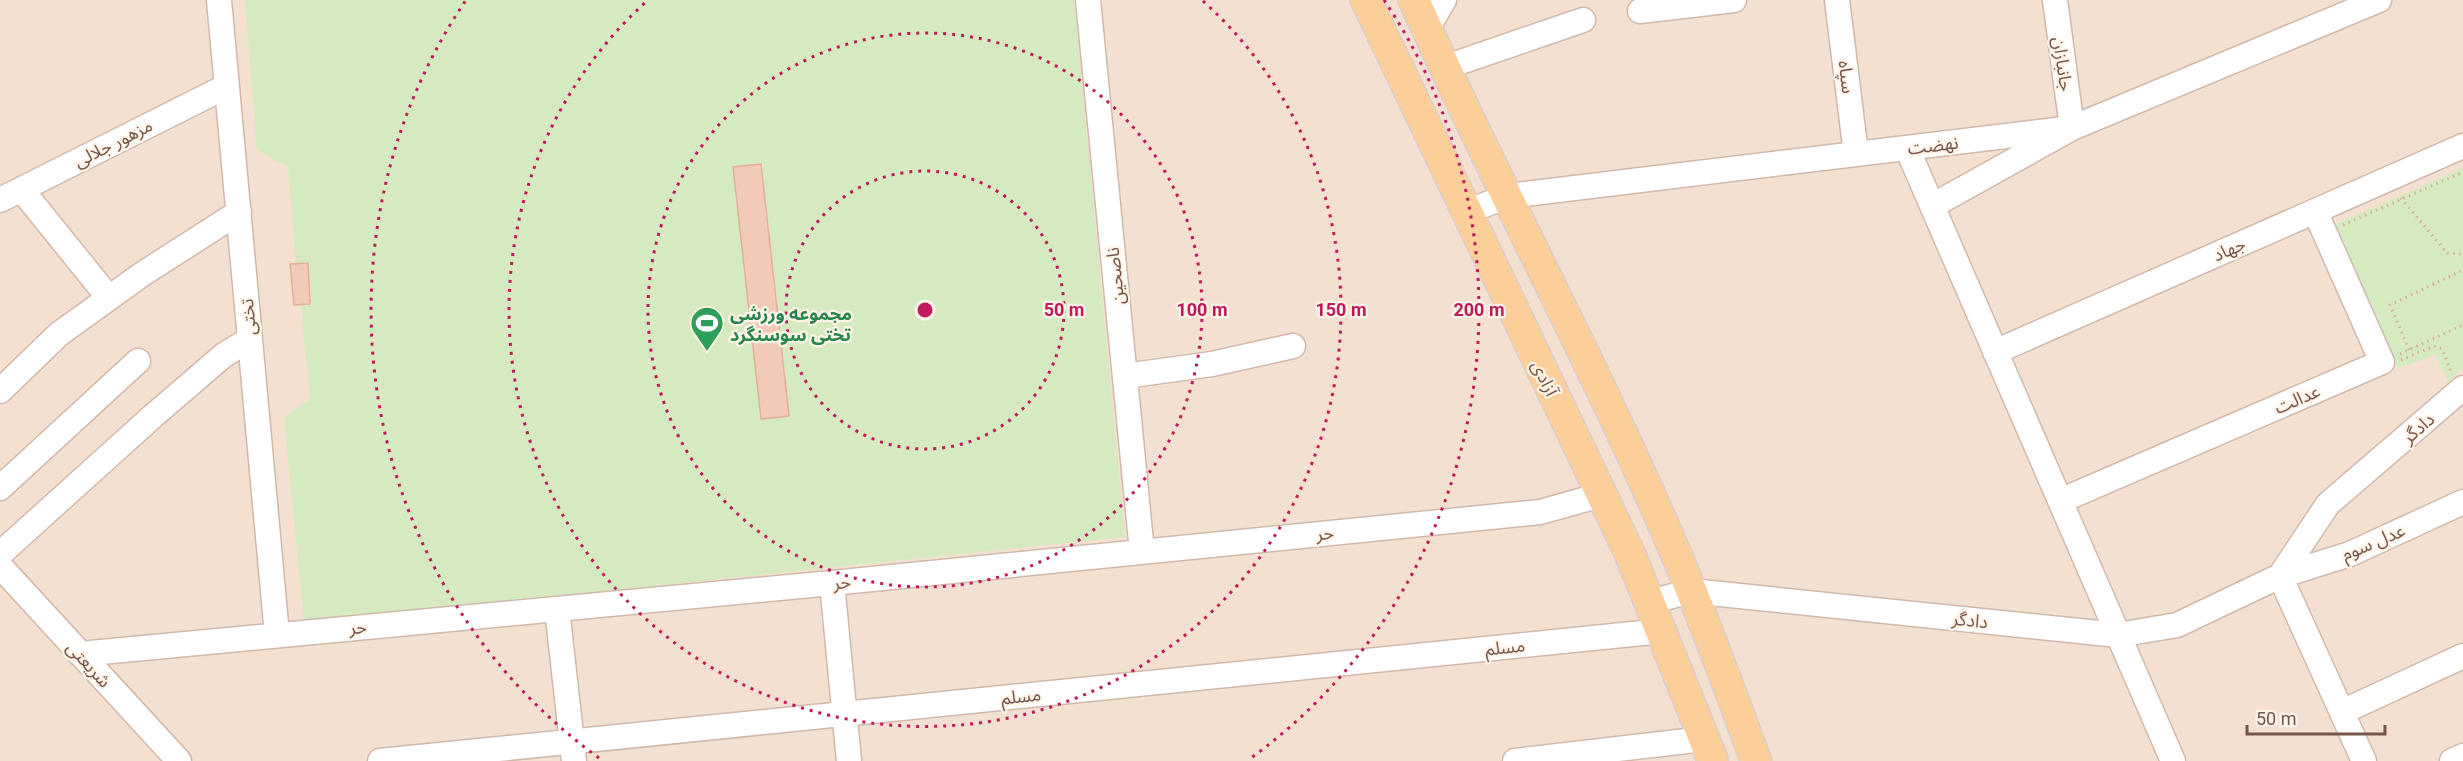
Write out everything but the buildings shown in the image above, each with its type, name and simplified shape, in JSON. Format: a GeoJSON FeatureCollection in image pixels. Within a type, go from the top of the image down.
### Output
{"type":"FeatureCollection","features":[{"type":"Feature","properties":{"kind":"main road","name":"آزادی"},"geometry":{"type":"LineString","coordinates":[[1366,0],[1650,602],[1708,750]]}},
{"type":"Feature","properties":{"kind":"main road"},"geometry":{"type":"LineString","coordinates":[[1414,0],[1443,68],[1508,196],[1667,532],[1756,761]]}},
{"type":"Feature","properties":{"kind":"street","name":"تختی"},"geometry":{"type":"LineString","coordinates":[[219,0],[278,635]]}},
{"type":"Feature","properties":{"kind":"street","name":"ناصحین"},"geometry":{"type":"LineString","coordinates":[[1088,0],[1142,552]]}},
{"type":"Feature","properties":{"kind":"street"},"geometry":{"type":"LineString","coordinates":[[1427,29],[1444,0]]}},
{"type":"Feature","properties":{"kind":"street"},"geometry":{"type":"LineString","coordinates":[[1640,11],[1734,0]]}},
{"type":"Feature","properties":{"kind":"street","name":"سپاه"},"geometry":{"type":"LineString","coordinates":[[1837,0],[1856,154]]}},
{"type":"Feature","properties":{"kind":"street","name":"جانبازان"},"geometry":{"type":"LineString","coordinates":[[2055,0],[2072,128]]}},
{"type":"Feature","properties":{"kind":"street","name":"نهضت"},"geometry":{"type":"LineString","coordinates":[[1466,212],[1508,196],[2072,128],[2379,0]]}},
{"type":"Feature","properties":{"kind":"street"},"geometry":{"type":"LineString","coordinates":[[1443,68],[1583,20]]}},
{"type":"Feature","properties":{"kind":"street","name":"مزهور جلالی"},"geometry":{"type":"LineString","coordinates":[[11,194],[227,86]]}},
{"type":"Feature","properties":{"kind":"street"},"geometry":{"type":"LineString","coordinates":[[1932,206],[2072,128]]}},
{"type":"Feature","properties":{"kind":"street","name":"جهاد"},"geometry":{"type":"LineString","coordinates":[[1995,352],[2463,146]]}},
{"type":"Feature","properties":{"kind":"street"},"geometry":{"type":"LineString","coordinates":[[1907,148],[2173,761]]}},
{"type":"Feature","properties":{"kind":"street"},"geometry":{"type":"LineString","coordinates":[[11,194],[109,298]]}},
{"type":"Feature","properties":{"kind":"street","name":"عدالت"},"geometry":{"type":"LineString","coordinates":[[2060,501],[2382,362],[2315,211]]}},
{"type":"Feature","properties":{"kind":"street"},"geometry":{"type":"LineString","coordinates":[[0,391],[59,334],[238,212]]}},
{"type":"Feature","properties":{"kind":"street"},"geometry":{"type":"LineString","coordinates":[[0,554],[153,416],[224,355],[250,339]]}},
{"type":"Feature","properties":{"kind":"street"},"geometry":{"type":"LineString","coordinates":[[1125,376],[1212,364],[1293,346]]}},
{"type":"Feature","properties":{"kind":"street"},"geometry":{"type":"LineString","coordinates":[[0,488],[138,361]]}},
{"type":"Feature","properties":{"kind":"street","name":"دادگر"},"geometry":{"type":"LineString","coordinates":[[1650,602],[1691,591],[2118,635],[2176,625],[2280,576],[2328,504],[2460,378]]}},
{"type":"Feature","properties":{"kind":"street","name":"حر"},"geometry":{"type":"LineString","coordinates":[[80,654],[832,583],[1540,512],[1601,495]]}},
{"type":"Feature","properties":{"kind":"street","name":"عدل سوم"},"geometry":{"type":"LineString","coordinates":[[2280,576],[2350,554],[2463,502]]}},
{"type":"Feature","properties":{"kind":"street"},"geometry":{"type":"LineString","coordinates":[[2280,576],[2364,761]]}},
{"type":"Feature","properties":{"kind":"street","name":"شریعتی"},"geometry":{"type":"LineString","coordinates":[[5,580],[80,654],[179,761]]}},
{"type":"Feature","properties":{"kind":"street"},"geometry":{"type":"LineString","coordinates":[[832,583],[849,761]]}},
{"type":"Feature","properties":{"kind":"street"},"geometry":{"type":"LineString","coordinates":[[557,609],[573,751]]}},
{"type":"Feature","properties":{"kind":"street","name":"مسلم"},"geometry":{"type":"LineString","coordinates":[[380,761],[573,751],[845,714],[1662,631]]}},
{"type":"Feature","properties":{"kind":"street"},"geometry":{"type":"LineString","coordinates":[[2342,712],[2463,656]]}},
{"type":"Feature","properties":{"kind":"street"},"geometry":{"type":"LineString","coordinates":[[1515,761],[1708,750]]}},
{"type":"Feature","properties":{"kind":"street"},"geometry":{"type":"LineString","coordinates":[[2452,761],[2463,756]]}},
{"type":"Feature","properties":{"kind":"path"},"geometry":{"type":"LineString","coordinates":[[2338,227],[2463,172]]}},
{"type":"Feature","properties":{"kind":"path"},"geometry":{"type":"LineString","coordinates":[[2386,180],[2447,253],[2462,253],[2463,258]]}},
{"type":"Feature","properties":{"kind":"path"},"geometry":{"type":"LineString","coordinates":[[2409,350],[2390,305],[2463,270]]}},
{"type":"Feature","properties":{"kind":"path"},"geometry":{"type":"LineString","coordinates":[[2460,378],[2452,373],[2442,349],[2434,346],[2399,361],[2397,356],[2463,325]]}},
{"type":"Feature","properties":{"kind":"shaded area"},"geometry":{"type":"Polygon","coordinates":[[[0,0],[2463,0],[2463,761],[0,761],[0,0]]]}},
{"type":"Feature","properties":{"kind":"green space","name":"مجموعه ورزشی تختی سوسنگرد"},"geometry":{"type":"Polygon","coordinates":[[[245,0],[1074,0],[1125,537],[304,622],[284,418],[310,399],[301,305],[294,305],[289,265],[296,264],[288,167],[257,150],[245,0]]]}},
{"type":"Feature","properties":{"kind":"green space"},"geometry":{"type":"Polygon","coordinates":[[[2463,168],[2463,368],[2448,382],[2436,355],[2398,368],[2334,225],[2463,168]]]}},
{"type":"Feature","properties":{"kind":"place","name":"مجموعه ورزشی تختی سوسنگرد"},"geometry":{"type":"Point","coordinates":[707,352]}}]}
